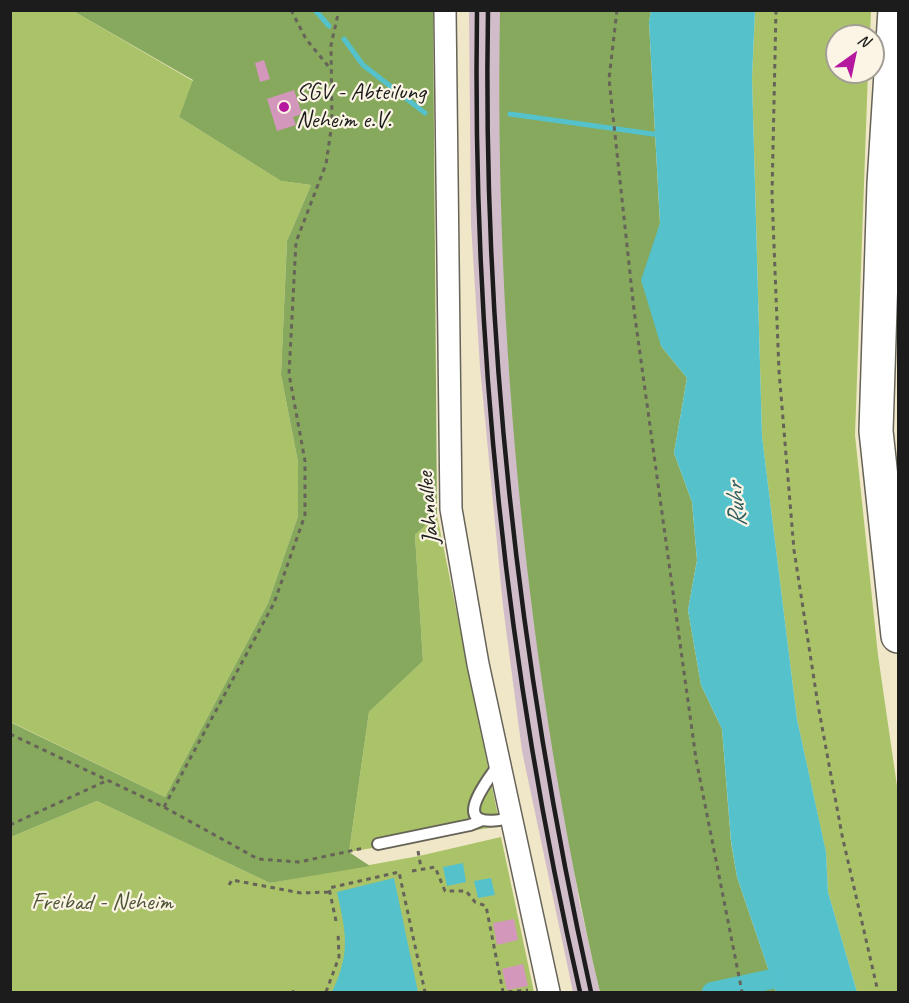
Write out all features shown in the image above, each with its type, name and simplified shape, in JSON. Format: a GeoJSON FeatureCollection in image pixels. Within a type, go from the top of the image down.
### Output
{"type":"FeatureCollection","features":[{"type":"Feature","properties":{"kind":"highway"},"geometry":{"type":"LineString","coordinates":[[895,10],[884,184],[876,431],[898,636]]}},
{"type":"Feature","properties":{"kind":"street","name":"Jahnallee"},"geometry":{"type":"LineString","coordinates":[[445,10],[451,509],[510,818],[549,993]]}},
{"type":"Feature","properties":{"kind":"lane"},"geometry":{"type":"LineString","coordinates":[[480,821],[474,814],[474,803],[499,763]]}},
{"type":"Feature","properties":{"kind":"lane"},"geometry":{"type":"LineString","coordinates":[[378,844],[480,821],[488,823],[510,818]]}},
{"type":"Feature","properties":{"kind":"path"},"geometry":{"type":"LineString","coordinates":[[291,10],[306,39],[330,68]]}},
{"type":"Feature","properties":{"kind":"path"},"geometry":{"type":"LineString","coordinates":[[164,807],[274,603],[305,515],[304,461],[289,374],[295,254],[296,242],[326,164],[332,123],[330,68],[339,10]]}},
{"type":"Feature","properties":{"kind":"path"},"geometry":{"type":"LineString","coordinates":[[617,10],[609,79],[634,310],[696,759],[741,993]]}},
{"type":"Feature","properties":{"kind":"path"},"geometry":{"type":"LineString","coordinates":[[776,10],[772,195],[779,371],[794,550],[818,705],[840,824],[878,993]]}},
{"type":"Feature","properties":{"kind":"path"},"geometry":{"type":"LineString","coordinates":[[10,734],[164,807],[258,859],[299,861],[338,855],[378,844]]}},
{"type":"Feature","properties":{"kind":"path"},"geometry":{"type":"LineString","coordinates":[[10,825],[106,781]]}},
{"type":"Feature","properties":{"kind":"path"},"geometry":{"type":"LineString","coordinates":[[416,837],[422,869]]}},
{"type":"Feature","properties":{"kind":"path"},"geometry":{"type":"LineString","coordinates":[[412,871],[435,867],[445,891],[466,891],[475,902],[486,906],[503,993]]}},
{"type":"Feature","properties":{"kind":"path"},"geometry":{"type":"LineString","coordinates":[[336,921],[329,888],[399,872],[425,993]]}},
{"type":"Feature","properties":{"kind":"path"},"geometry":{"type":"LineString","coordinates":[[229,885],[232,880],[301,893],[330,892]]}},
{"type":"Feature","properties":{"kind":"path"},"geometry":{"type":"LineString","coordinates":[[326,993],[339,957],[339,932]]}},
{"type":"Feature","properties":{"kind":"shaded area"},"geometry":{"type":"Polygon","coordinates":[[[469,11],[500,11],[502,226],[509,369],[532,607],[579,900],[600,992],[573,992],[522,751],[503,606],[480,367],[471,224],[469,11]]]}},
{"type":"Feature","properties":{"kind":"green space"},"geometry":{"type":"Polygon","coordinates":[[[73,11],[193,81],[179,117],[281,181],[311,185],[287,241],[281,375],[298,462],[298,516],[268,603],[165,797],[11,722],[11,12],[73,11]]]}},
{"type":"Feature","properties":{"kind":"green space"},"geometry":{"type":"Polygon","coordinates":[[[73,11],[433,11],[437,515],[415,535],[423,661],[369,712],[349,852],[370,866],[270,883],[97,801],[11,837],[10,722],[165,797],[268,603],[298,516],[298,462],[281,375],[287,241],[311,185],[281,181],[179,117],[193,80],[73,11]]]}},
{"type":"Feature","properties":{"kind":"green space"},"geometry":{"type":"Polygon","coordinates":[[[500,11],[651,11],[649,22],[660,224],[654,245],[661,346],[687,378],[674,453],[692,502],[697,560],[688,610],[701,685],[722,729],[731,842],[737,877],[776,992],[600,992],[574,872],[553,751],[520,505],[503,257],[500,11]]]}},
{"type":"Feature","properties":{"kind":"green space"},"geometry":{"type":"Polygon","coordinates":[[[755,11],[871,11],[870,24],[825,24],[825,84],[868,84],[855,435],[878,655],[898,793],[898,992],[857,992],[828,892],[826,853],[797,719],[762,436],[752,78],[755,11]]]}},
{"type":"Feature","properties":{"kind":"green space"},"geometry":{"type":"Polygon","coordinates":[[[437,515],[500,826],[349,852],[369,712],[423,661],[415,535],[437,515]]]}},
{"type":"Feature","properties":{"kind":"green space","name":"Freibad - Neheim"},"geometry":{"type":"Polygon","coordinates":[[[97,801],[270,883],[419,856],[501,837],[534,992],[11,992],[11,837],[97,801]]]}},
{"type":"Feature","properties":{"kind":"water","name":"Ruhr"},"geometry":{"type":"Polygon","coordinates":[[[651,11],[755,11],[752,78],[762,436],[797,719],[826,852],[828,892],[857,992],[776,992],[737,877],[731,841],[722,729],[701,685],[688,610],[697,560],[692,502],[674,453],[687,378],[661,346],[641,280],[660,223],[649,22],[651,11]]]}},
{"type":"Feature","properties":{"kind":"water"},"geometry":{"type":"Polygon","coordinates":[[[463,863],[466,882],[447,886],[443,867],[463,863]]]}},
{"type":"Feature","properties":{"kind":"water"},"geometry":{"type":"Polygon","coordinates":[[[394,878],[418,992],[332,992],[342,965],[345,942],[337,892],[394,878]]]}},
{"type":"Feature","properties":{"kind":"water"},"geometry":{"type":"Polygon","coordinates":[[[491,878],[495,895],[478,898],[474,881],[491,878]]]}},
{"type":"Feature","properties":{"kind":"building"},"geometry":{"type":"Polygon","coordinates":[[[264,60],[270,79],[260,82],[255,63],[264,60]]]}},
{"type":"Feature","properties":{"kind":"building","name":"SGV - Abteilung Neheim e.V."},"geometry":{"type":"Polygon","coordinates":[[[294,90],[302,114],[293,117],[296,125],[277,131],[267,99],[294,90]]]}},
{"type":"Feature","properties":{"kind":"building"},"geometry":{"type":"Polygon","coordinates":[[[514,919],[518,940],[497,945],[493,923],[514,919]]]}},
{"type":"Feature","properties":{"kind":"building"},"geometry":{"type":"Polygon","coordinates":[[[523,964],[528,986],[507,990],[502,969],[523,964]]]}},
{"type":"Feature","properties":{"kind":"waterway"},"geometry":{"type":"LineString","coordinates":[[315,10],[329,26]]}},
{"type":"Feature","properties":{"kind":"waterway"},"geometry":{"type":"LineString","coordinates":[[344,39],[363,65],[425,113]]}},
{"type":"Feature","properties":{"kind":"waterway"},"geometry":{"type":"LineString","coordinates":[[510,114],[660,135]]}},
{"type":"Feature","properties":{"kind":"waterway"},"geometry":{"type":"LineString","coordinates":[[712,992],[772,979]]}},
{"type":"Feature","properties":{"kind":"railway"},"geometry":{"type":"LineString","coordinates":[[477,10],[477,134],[481,258],[488,381],[499,505],[532,750],[554,871],[580,992]]}},
{"type":"Feature","properties":{"kind":"railway"},"geometry":{"type":"LineString","coordinates":[[488,10],[488,134],[492,258],[499,381],[511,504],[544,750],[591,992]]}},
{"type":"Feature","properties":{"kind":"place","name":"SGV - Abteilung Neheim e.V."},"geometry":{"type":"Point","coordinates":[284,107]}}]}
